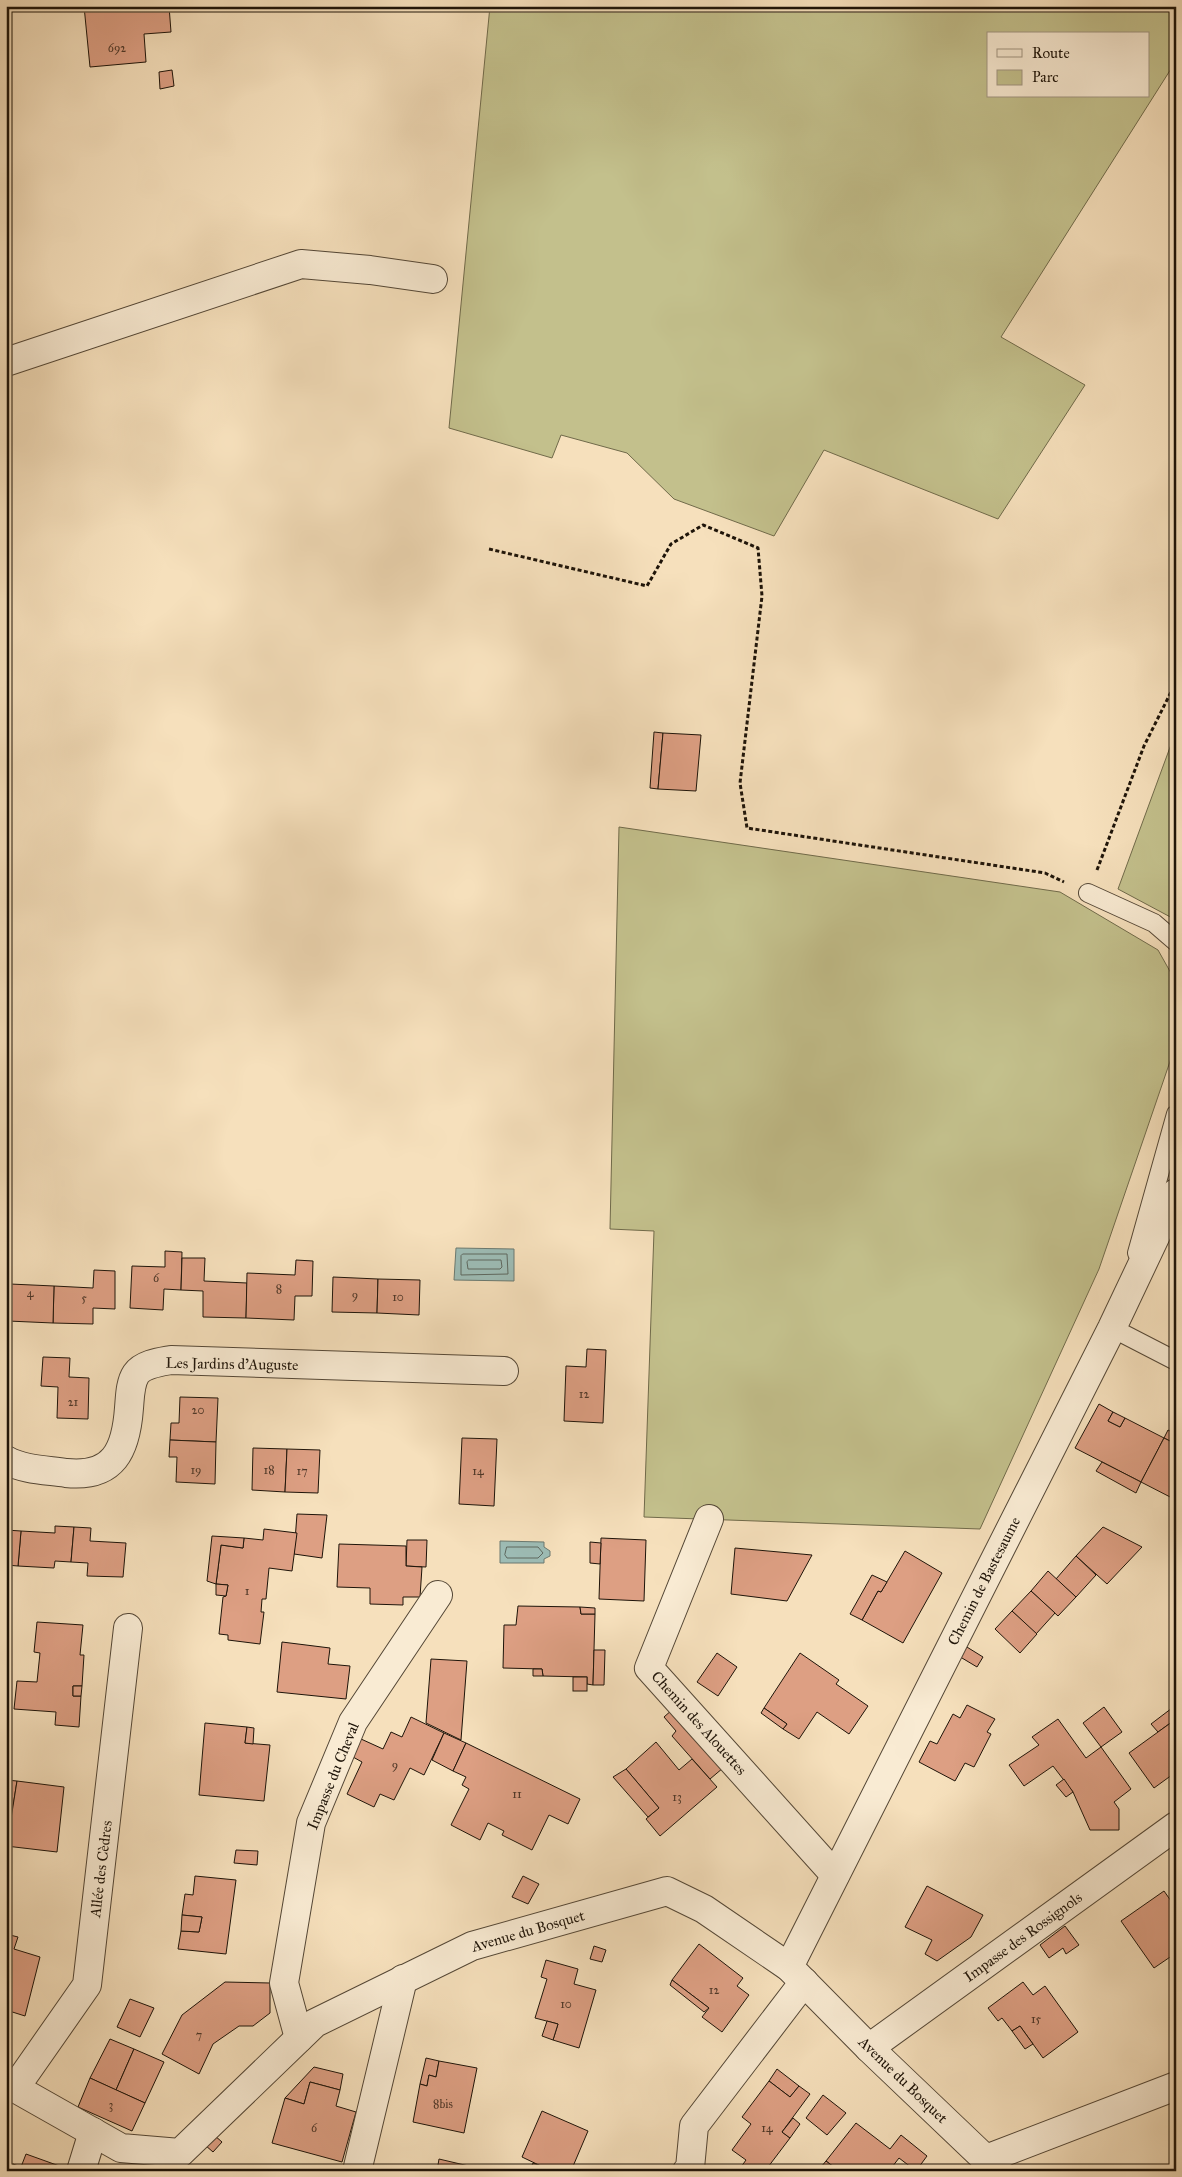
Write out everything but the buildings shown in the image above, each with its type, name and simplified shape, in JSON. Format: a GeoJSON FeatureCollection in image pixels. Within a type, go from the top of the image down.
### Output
{"type":"FeatureCollection","features":[{"type":"Feature","properties":{"kind":"street"},"geometry":{"type":"LineString","coordinates":[[6,362],[301,264],[370,270],[433,279]]}},
{"type":"Feature","properties":{"kind":"street","name":"Chemin de Bastesaume"},"geometry":{"type":"LineString","coordinates":[[687,2171],[690,2168],[694,2126],[796,1974],[836,1875],[1112,1328],[1176,1193]]}},
{"type":"Feature","properties":{"kind":"street","name":"Les Jardins d'Auguste"},"geometry":{"type":"LineString","coordinates":[[6,1460],[34,1469],[76,1474],[102,1469],[114,1459],[124,1445],[131,1390],[136,1373],[149,1365],[171,1360],[504,1371]]}},
{"type":"Feature","properties":{"kind":"street","name":"Chemin des Alouettes"},"geometry":{"type":"LineString","coordinates":[[709,1519],[649,1668],[836,1875]]}},
{"type":"Feature","properties":{"kind":"street","name":"Impasse du Cheval"},"geometry":{"type":"LineString","coordinates":[[299,2038],[284,1983],[311,1823],[353,1722],[438,1595]]}},
{"type":"Feature","properties":{"kind":"street","name":"Allée des Cèdres"},"geometry":{"type":"LineString","coordinates":[[10,2086],[87,1985],[128,1628]]}},
{"type":"Feature","properties":{"kind":"street","name":"Impasse des Rossignols"},"geometry":{"type":"LineString","coordinates":[[869,2048],[1176,1826]]}},
{"type":"Feature","properties":{"kind":"street","name":"Avenue du Bosquet"},"geometry":{"type":"LineString","coordinates":[[10,2086],[121,2148],[180,2153],[315,2023],[472,1946],[666,1891],[704,1909],[796,1974],[869,2048],[992,2165]]}},
{"type":"Feature","properties":{"kind":"street"},"geometry":{"type":"LineString","coordinates":[[357,2171],[403,1980]]}},
{"type":"Feature","properties":{"kind":"street"},"geometry":{"type":"LineString","coordinates":[[992,2165],[1176,2086]]}},
{"type":"Feature","properties":{"kind":"street"},"geometry":{"type":"LineString","coordinates":[[82,2171],[93,2132]]}},
{"type":"Feature","properties":{"kind":"lane"},"geometry":{"type":"LineString","coordinates":[[1088,893],[1154,923],[1176,942]]}},
{"type":"Feature","properties":{"kind":"lane"},"geometry":{"type":"LineString","coordinates":[[1124,1303],[1176,1114]]}},
{"type":"Feature","properties":{"kind":"lane"},"geometry":{"type":"LineString","coordinates":[[1112,1328],[1176,1361]]}},
{"type":"Feature","properties":{"kind":"path"},"geometry":{"type":"LineString","coordinates":[[489,549],[647,586],[671,544],[703,525],[758,548],[762,596],[740,784],[747,828],[1045,873],[1088,893],[1144,746],[1176,682]]}},
{"type":"Feature","properties":{"kind":"green space"},"geometry":{"type":"Polygon","coordinates":[[[490,6],[1176,6],[1176,61],[1001,337],[1085,385],[998,519],[824,450],[774,536],[674,499],[627,453],[561,435],[552,458],[449,428],[490,6]]]}},
{"type":"Feature","properties":{"kind":"green space"},"geometry":{"type":"Polygon","coordinates":[[[1176,731],[1176,920],[1118,889],[1176,731]]]}},
{"type":"Feature","properties":{"kind":"green space"},"geometry":{"type":"Polygon","coordinates":[[[619,827],[1060,892],[1158,950],[1176,982],[1176,1044],[1099,1269],[980,1529],[644,1517],[654,1231],[610,1229],[619,827]]]}},
{"type":"Feature","properties":{"kind":"water"},"geometry":{"type":"Polygon","coordinates":[[[456,1248],[514,1249],[514,1281],[454,1280],[456,1248]]]}},
{"type":"Feature","properties":{"kind":"water"},"geometry":{"type":"Polygon","coordinates":[[[500,1541],[544,1542],[544,1547],[550,1551],[550,1556],[544,1559],[544,1563],[500,1563],[500,1541]]]}}]}
